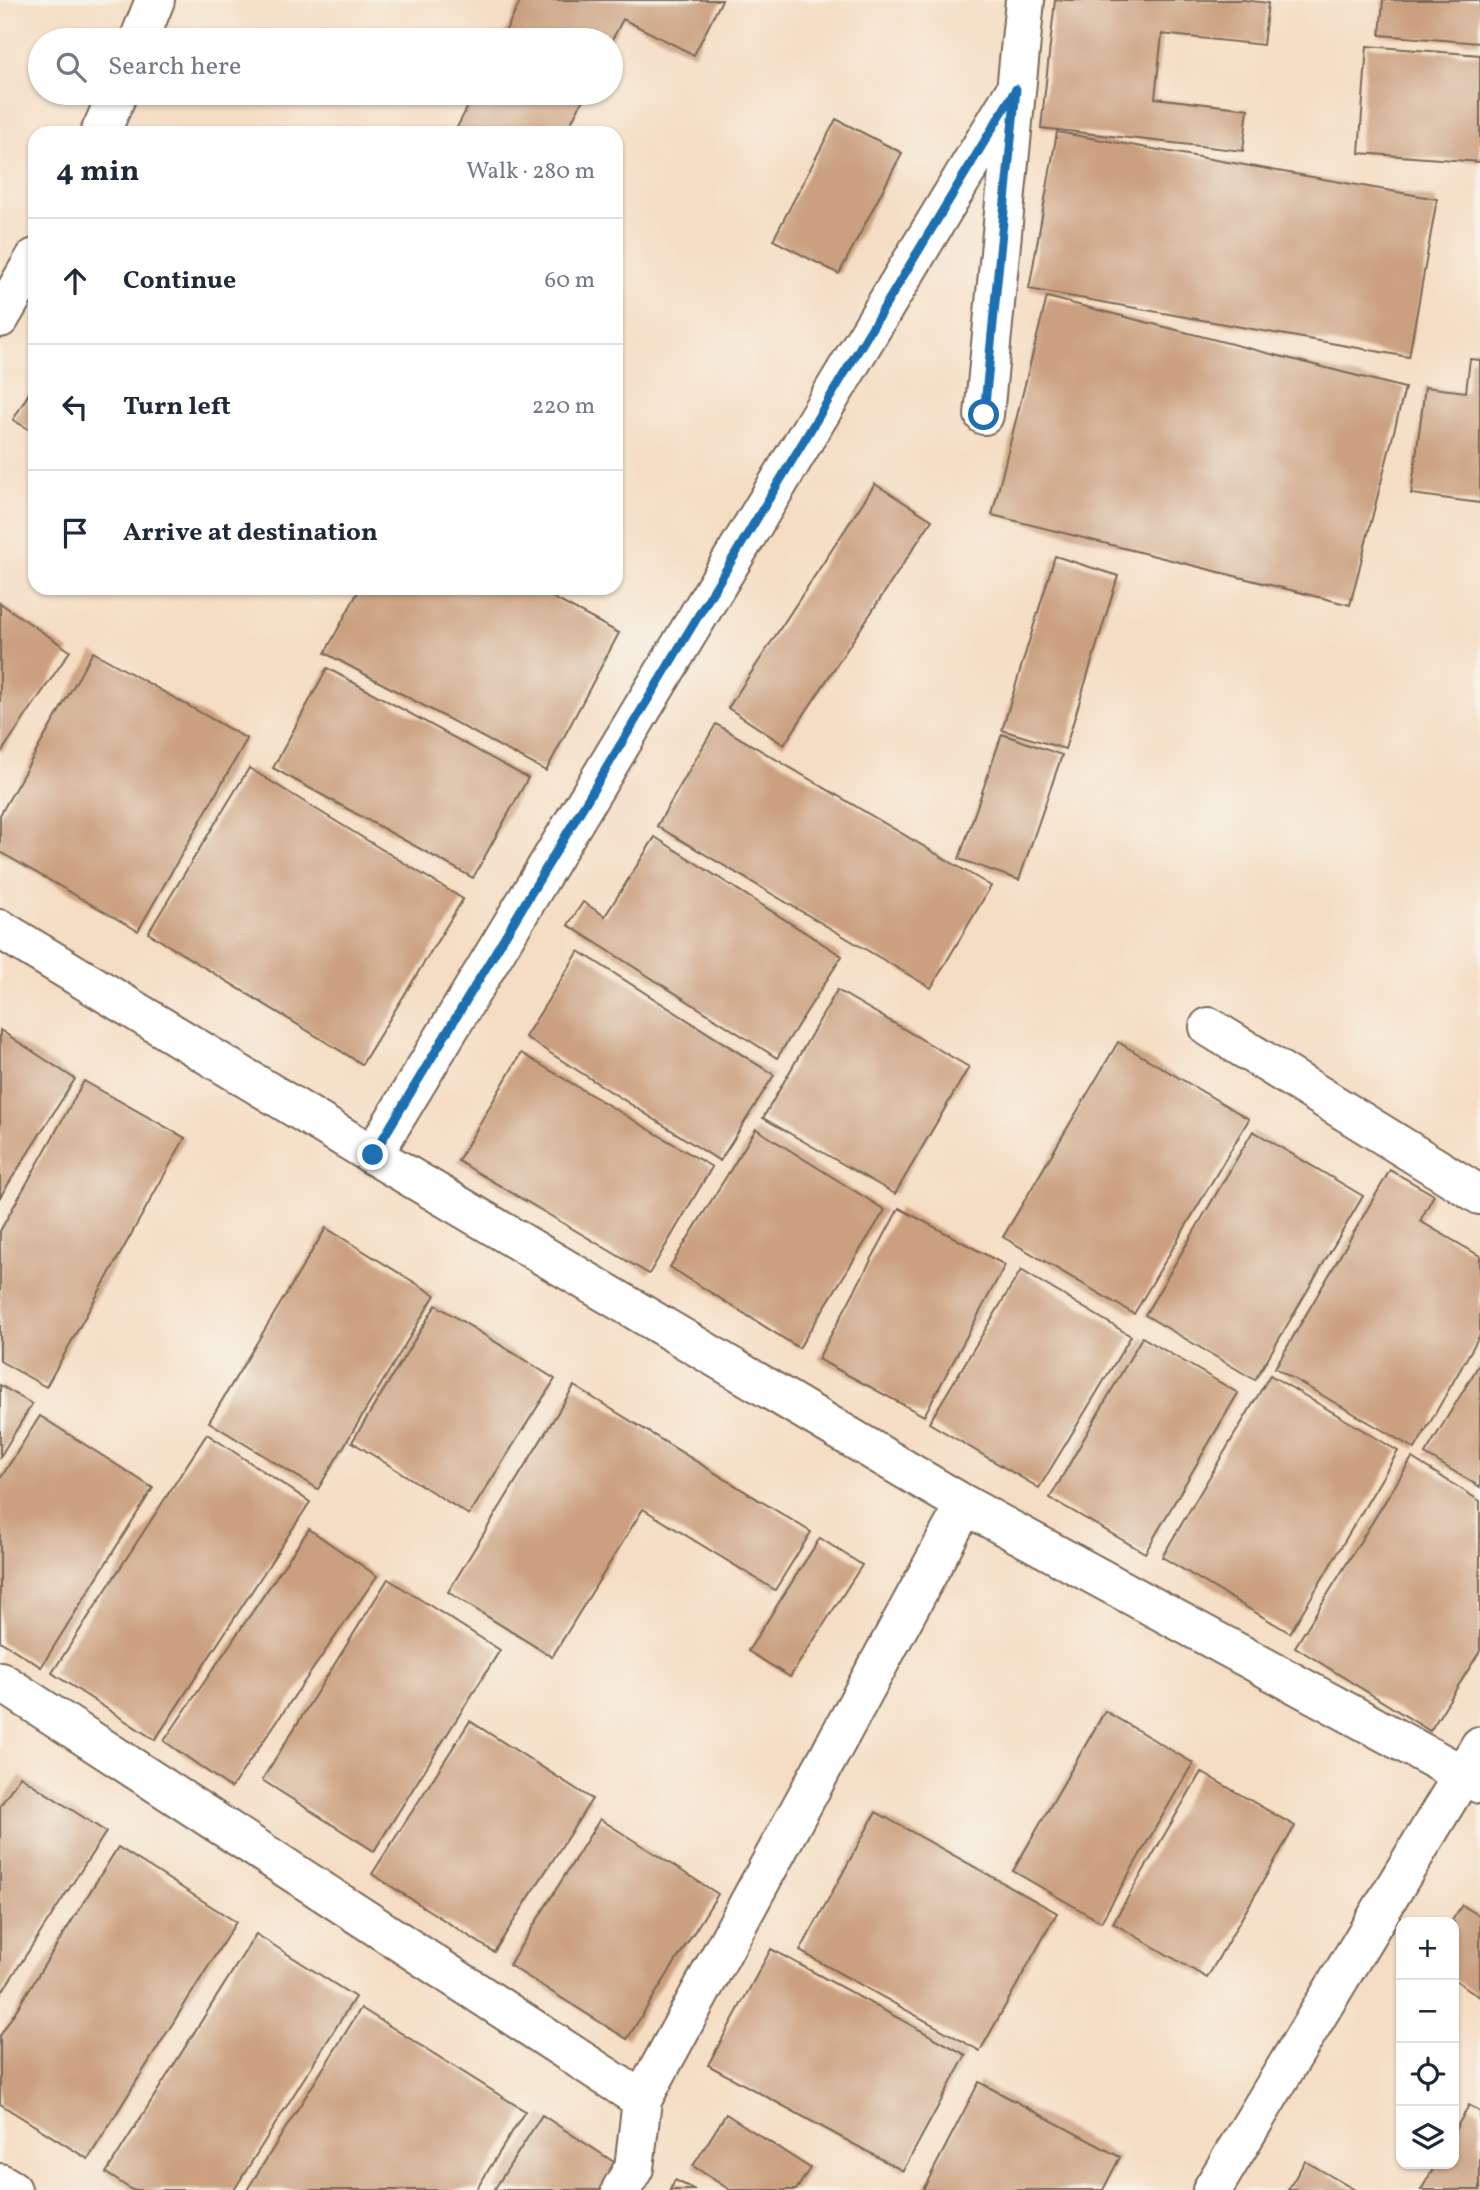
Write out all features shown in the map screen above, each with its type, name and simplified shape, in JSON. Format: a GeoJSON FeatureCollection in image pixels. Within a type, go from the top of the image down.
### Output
{"type":"FeatureCollection","features":[{"type":"Feature","properties":{"kind":"street"},"geometry":{"type":"LineString","coordinates":[[144,28],[155,0]]}},
{"type":"Feature","properties":{"kind":"street"},"geometry":{"type":"LineString","coordinates":[[984,415],[1025,0]]}},
{"type":"Feature","properties":{"kind":"street"},"geometry":{"type":"LineString","coordinates":[[373,1155],[1016,89]]}},
{"type":"Feature","properties":{"kind":"street"},"geometry":{"type":"LineString","coordinates":[[103,126],[113,105]]}},
{"type":"Feature","properties":{"kind":"street"},"geometry":{"type":"LineString","coordinates":[[0,318],[28,270]]}},
{"type":"Feature","properties":{"kind":"street"},"geometry":{"type":"LineString","coordinates":[[0,929],[373,1155],[965,1505],[1474,1769],[1212,2190]]}},
{"type":"Feature","properties":{"kind":"street"},"geometry":{"type":"LineString","coordinates":[[1209,1027],[1480,1195]]}},
{"type":"Feature","properties":{"kind":"street"},"geometry":{"type":"LineString","coordinates":[[621,2190],[634,2168],[642,2100],[965,1505]]}},
{"type":"Feature","properties":{"kind":"street"},"geometry":{"type":"LineString","coordinates":[[0,1681],[642,2100]]}},
{"type":"Feature","properties":{"kind":"street"},"geometry":{"type":"LineString","coordinates":[[0,2183],[12,2190]]}},
{"type":"Feature","properties":{"kind":"building"},"geometry":{"type":"Polygon","coordinates":[[[521,0],[722,0],[694,55],[623,19],[618,28],[507,28],[521,0]]]}},
{"type":"Feature","properties":{"kind":"building"},"geometry":{"type":"Polygon","coordinates":[[[1055,0],[1244,0],[1268,3],[1263,45],[1162,34],[1155,98],[1248,109],[1243,151],[1041,128],[1055,0]]]}},
{"type":"Feature","properties":{"kind":"building"},"geometry":{"type":"Polygon","coordinates":[[[1383,0],[1480,0],[1480,43],[1380,35],[1383,0]]]}},
{"type":"Feature","properties":{"kind":"building"},"geometry":{"type":"Polygon","coordinates":[[[1367,46],[1480,55],[1480,162],[1359,153],[1367,46]]]}},
{"type":"Feature","properties":{"kind":"building"},"geometry":{"type":"Polygon","coordinates":[[[469,105],[580,105],[570,126],[458,126],[469,105]]]}},
{"type":"Feature","properties":{"kind":"building"},"geometry":{"type":"Polygon","coordinates":[[[836,119],[902,153],[839,274],[773,240],[836,119]]]}},
{"type":"Feature","properties":{"kind":"building"},"geometry":{"type":"Polygon","coordinates":[[[1057,132],[1437,199],[1409,357],[1029,289],[1057,132]]]}},
{"type":"Feature","properties":{"kind":"building"},"geometry":{"type":"Polygon","coordinates":[[[1047,297],[1405,388],[1350,605],[992,515],[1047,297]]]}},
{"type":"Feature","properties":{"kind":"building"},"geometry":{"type":"Polygon","coordinates":[[[1470,359],[1480,360],[1480,503],[1411,494],[1425,387],[1466,392],[1470,359]]]}},
{"type":"Feature","properties":{"kind":"building"},"geometry":{"type":"Polygon","coordinates":[[[28,395],[28,429],[13,420],[28,395]]]}},
{"type":"Feature","properties":{"kind":"building"},"geometry":{"type":"Polygon","coordinates":[[[875,484],[932,520],[784,745],[728,708],[875,484]]]}},
{"type":"Feature","properties":{"kind":"building"},"geometry":{"type":"Polygon","coordinates":[[[1055,556],[1118,576],[1065,749],[1002,730],[1055,556]]]}},
{"type":"Feature","properties":{"kind":"building"},"geometry":{"type":"Polygon","coordinates":[[[356,595],[548,595],[619,633],[546,771],[325,653],[356,595]]]}},
{"type":"Feature","properties":{"kind":"building"},"geometry":{"type":"Polygon","coordinates":[[[0,603],[70,651],[0,754],[0,603]]]}},
{"type":"Feature","properties":{"kind":"building"},"geometry":{"type":"Polygon","coordinates":[[[93,652],[247,739],[138,931],[0,852],[0,815],[93,652]]]}},
{"type":"Feature","properties":{"kind":"building"},"geometry":{"type":"Polygon","coordinates":[[[327,668],[528,778],[473,878],[273,768],[327,668]]]}},
{"type":"Feature","properties":{"kind":"building"},"geometry":{"type":"Polygon","coordinates":[[[716,724],[991,886],[931,988],[657,826],[716,724]]]}},
{"type":"Feature","properties":{"kind":"building"},"geometry":{"type":"Polygon","coordinates":[[[1002,734],[1062,755],[1019,880],[959,859],[1002,734]]]}},
{"type":"Feature","properties":{"kind":"building"},"geometry":{"type":"Polygon","coordinates":[[[249,768],[463,899],[362,1064],[148,933],[249,768]]]}},
{"type":"Feature","properties":{"kind":"building"},"geometry":{"type":"Polygon","coordinates":[[[655,837],[842,956],[777,1058],[568,925],[583,902],[605,916],[655,837]]]}},
{"type":"Feature","properties":{"kind":"building"},"geometry":{"type":"Polygon","coordinates":[[[579,951],[774,1075],[720,1161],[525,1037],[579,951]]]}},
{"type":"Feature","properties":{"kind":"building"},"geometry":{"type":"Polygon","coordinates":[[[837,990],[969,1067],[895,1194],[763,1118],[837,990]]]}},
{"type":"Feature","properties":{"kind":"building"},"geometry":{"type":"Polygon","coordinates":[[[0,1030],[75,1079],[0,1197],[0,1030]]]}},
{"type":"Feature","properties":{"kind":"building"},"geometry":{"type":"Polygon","coordinates":[[[1118,1042],[1249,1119],[1134,1314],[1003,1237],[1118,1042]]]}},
{"type":"Feature","properties":{"kind":"building"},"geometry":{"type":"Polygon","coordinates":[[[521,1053],[712,1167],[649,1274],[458,1161],[521,1053]]]}},
{"type":"Feature","properties":{"kind":"building"},"geometry":{"type":"Polygon","coordinates":[[[84,1081],[185,1138],[46,1387],[0,1361],[0,1231],[84,1081]]]}},
{"type":"Feature","properties":{"kind":"building"},"geometry":{"type":"Polygon","coordinates":[[[756,1129],[885,1210],[799,1348],[670,1267],[756,1129]]]}},
{"type":"Feature","properties":{"kind":"building"},"geometry":{"type":"Polygon","coordinates":[[[1253,1131],[1363,1196],[1255,1380],[1145,1315],[1253,1131]]]}},
{"type":"Feature","properties":{"kind":"building"},"geometry":{"type":"Polygon","coordinates":[[[1390,1170],[1434,1195],[1420,1221],[1480,1256],[1480,1335],[1415,1449],[1275,1368],[1390,1170]]]}},
{"type":"Feature","properties":{"kind":"building"},"geometry":{"type":"Polygon","coordinates":[[[899,1208],[1005,1265],[924,1416],[818,1359],[899,1208]]]}},
{"type":"Feature","properties":{"kind":"building"},"geometry":{"type":"Polygon","coordinates":[[[326,1228],[435,1295],[318,1489],[209,1422],[326,1228]]]}},
{"type":"Feature","properties":{"kind":"building"},"geometry":{"type":"Polygon","coordinates":[[[1021,1270],[1131,1336],[1039,1488],[929,1423],[1021,1270]]]}},
{"type":"Feature","properties":{"kind":"building"},"geometry":{"type":"Polygon","coordinates":[[[436,1305],[555,1379],[469,1515],[352,1442],[436,1305]]]}},
{"type":"Feature","properties":{"kind":"building"},"geometry":{"type":"Polygon","coordinates":[[[1142,1337],[1238,1393],[1145,1553],[1050,1498],[1142,1337]]]}},
{"type":"Feature","properties":{"kind":"building"},"geometry":{"type":"Polygon","coordinates":[[[1480,1363],[1480,1487],[1425,1454],[1480,1363]]]}},
{"type":"Feature","properties":{"kind":"building"},"geometry":{"type":"Polygon","coordinates":[[[1270,1375],[1398,1451],[1290,1633],[1162,1557],[1270,1375]]]}},
{"type":"Feature","properties":{"kind":"building"},"geometry":{"type":"Polygon","coordinates":[[[0,1385],[32,1404],[0,1457],[0,1385]]]}},
{"type":"Feature","properties":{"kind":"building"},"geometry":{"type":"Polygon","coordinates":[[[574,1386],[811,1532],[775,1590],[643,1509],[552,1657],[448,1592],[574,1386]]]}},
{"type":"Feature","properties":{"kind":"building"},"geometry":{"type":"Polygon","coordinates":[[[40,1416],[153,1488],[41,1667],[0,1641],[0,1479],[40,1416]]]}},
{"type":"Feature","properties":{"kind":"building"},"geometry":{"type":"Polygon","coordinates":[[[207,1434],[310,1502],[155,1740],[52,1673],[207,1434]]]}},
{"type":"Feature","properties":{"kind":"building"},"geometry":{"type":"Polygon","coordinates":[[[1412,1458],[1480,1501],[1480,1651],[1430,1731],[1295,1647],[1412,1458]]]}},
{"type":"Feature","properties":{"kind":"building"},"geometry":{"type":"Polygon","coordinates":[[[309,1529],[377,1576],[231,1788],[164,1741],[309,1529]]]}},
{"type":"Feature","properties":{"kind":"building"},"geometry":{"type":"Polygon","coordinates":[[[820,1538],[862,1565],[790,1677],[748,1651],[820,1538]]]}},
{"type":"Feature","properties":{"kind":"building"},"geometry":{"type":"Polygon","coordinates":[[[388,1579],[500,1650],[374,1851],[262,1780],[388,1579]]]}},
{"type":"Feature","properties":{"kind":"building"},"geometry":{"type":"Polygon","coordinates":[[[1105,1711],[1193,1763],[1101,1922],[1013,1871],[1105,1711]]]}},
{"type":"Feature","properties":{"kind":"building"},"geometry":{"type":"Polygon","coordinates":[[[470,1721],[592,1799],[494,1952],[372,1874],[470,1721]]]}},
{"type":"Feature","properties":{"kind":"building"},"geometry":{"type":"Polygon","coordinates":[[[1201,1772],[1295,1826],[1207,1978],[1113,1923],[1201,1772]]]}},
{"type":"Feature","properties":{"kind":"building"},"geometry":{"type":"Polygon","coordinates":[[[20,1776],[106,1832],[0,1995],[0,1806],[20,1776]]]}},
{"type":"Feature","properties":{"kind":"building"},"geometry":{"type":"Polygon","coordinates":[[[876,1812],[1057,1913],[980,2051],[800,1951],[876,1812]]]}},
{"type":"Feature","properties":{"kind":"building"},"geometry":{"type":"Polygon","coordinates":[[[600,1819],[718,1894],[627,2039],[509,1965],[600,1819]]]}},
{"type":"Feature","properties":{"kind":"building"},"geometry":{"type":"Polygon","coordinates":[[[118,1847],[236,1922],[88,2159],[0,2104],[0,2036],[118,1847]]]}},
{"type":"Feature","properties":{"kind":"building"},"geometry":{"type":"Polygon","coordinates":[[[1462,1905],[1480,1916],[1480,1997],[1459,1982],[1459,1917],[1454,1917],[1462,1905]]]}},
{"type":"Feature","properties":{"kind":"building"},"geometry":{"type":"Polygon","coordinates":[[[256,1934],[355,1997],[234,2190],[132,2190],[106,2173],[256,1934]]]}},
{"type":"Feature","properties":{"kind":"building"},"geometry":{"type":"Polygon","coordinates":[[[771,1949],[966,2055],[903,2171],[708,2065],[771,1949]]]}},
{"type":"Feature","properties":{"kind":"building"},"geometry":{"type":"Polygon","coordinates":[[[361,2008],[525,2111],[476,2190],[247,2190],[361,2008]]]}},
{"type":"Feature","properties":{"kind":"building"},"geometry":{"type":"Polygon","coordinates":[[[979,2082],[1120,2157],[1103,2190],[923,2190],[979,2082]]]}},
{"type":"Feature","properties":{"kind":"building"},"geometry":{"type":"Polygon","coordinates":[[[1469,2105],[1480,2112],[1480,2190],[1421,2190],[1433,2169],[1459,2169],[1459,2123],[1469,2105]]]}},
{"type":"Feature","properties":{"kind":"building"},"geometry":{"type":"Polygon","coordinates":[[[726,2114],[810,2168],[796,2190],[730,2190],[693,2166],[726,2114]]]}},
{"type":"Feature","properties":{"kind":"building"},"geometry":{"type":"Polygon","coordinates":[[[542,2115],[620,2166],[604,2190],[494,2190],[542,2115]]]}},
{"type":"Feature","properties":{"kind":"building"},"geometry":{"type":"Polygon","coordinates":[[[1305,2161],[1355,2190],[1288,2190],[1305,2161]]]}},
{"type":"Feature","properties":{"kind":"building"},"geometry":{"type":"Polygon","coordinates":[[[675,2180],[695,2190],[670,2190],[675,2180]]]}},
{"type":"Feature","properties":{"kind":"route"},"geometry":{"type":"LineString","coordinates":[[373,1155],[1016,89],[984,415]]}}]}
